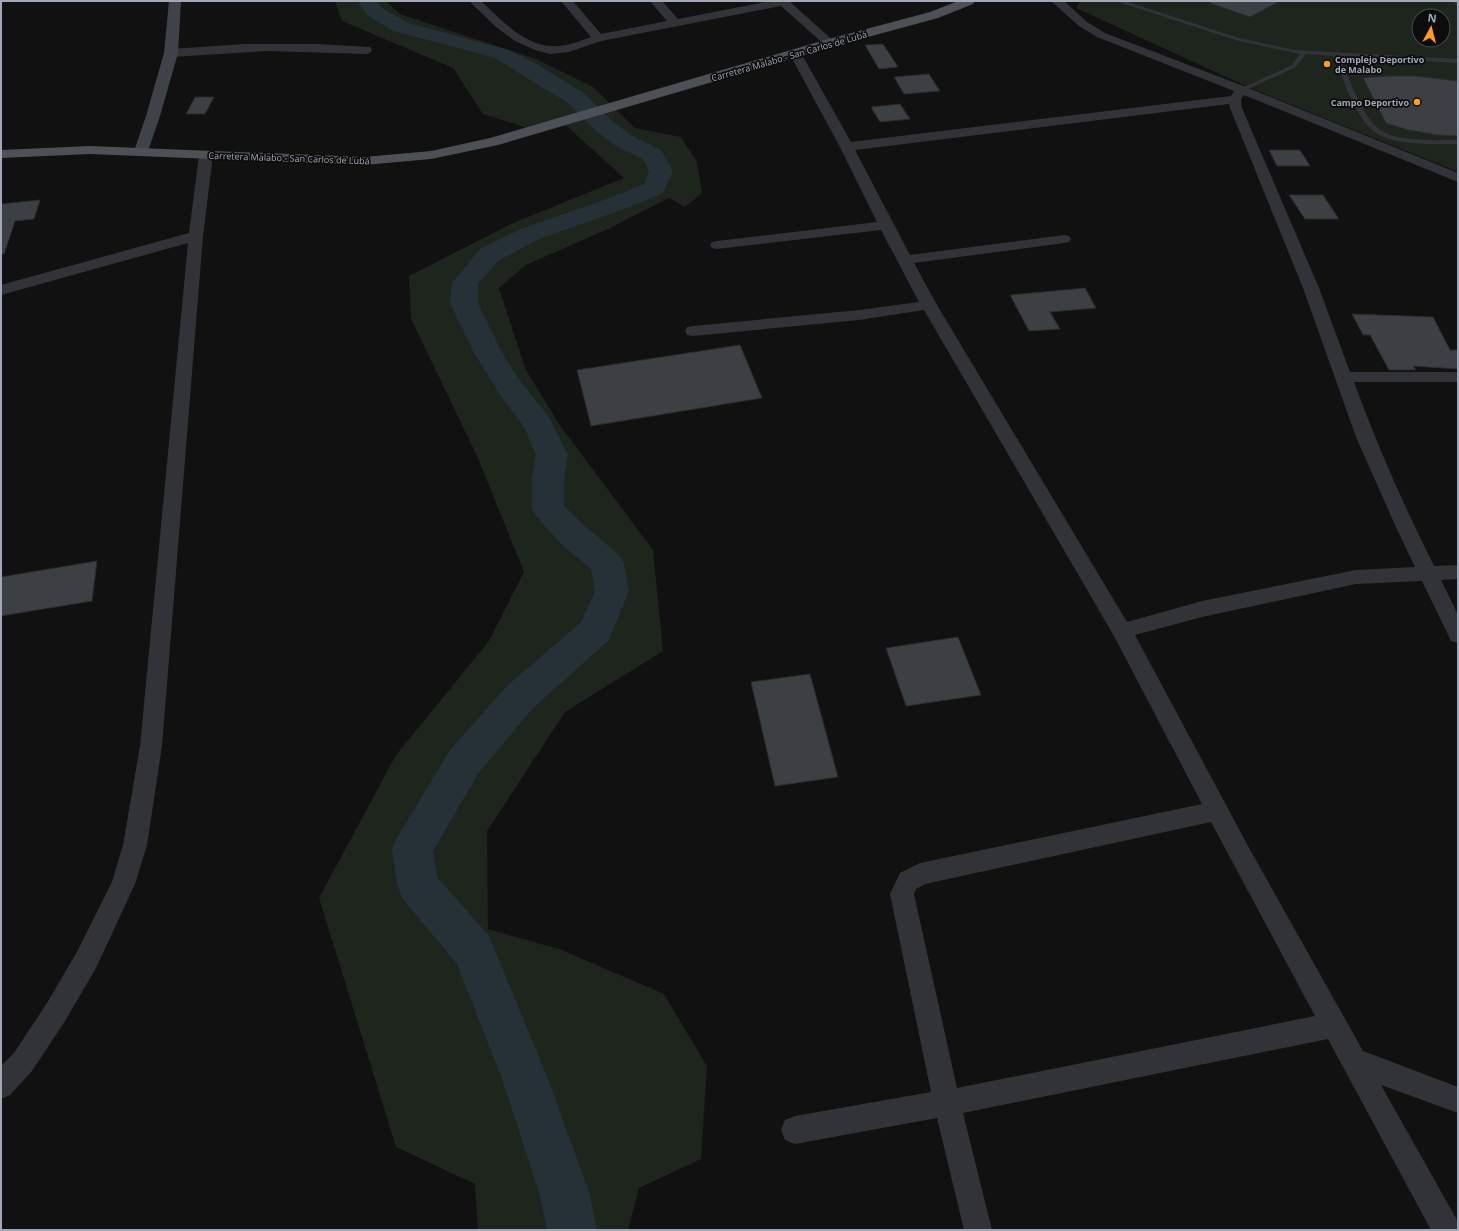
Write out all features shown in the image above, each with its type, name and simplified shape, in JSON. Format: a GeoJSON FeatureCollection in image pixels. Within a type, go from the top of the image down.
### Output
{"type":"FeatureCollection","features":[{"type":"Feature","properties":{"kind":"main road","name":"Carretera Malabo - San Carlos de Lubá"},"geometry":{"type":"LineString","coordinates":[[1,154],[90,150],[364,161],[431,155],[462,150],[493,142],[795,53],[934,15],[969,1]]}},
{"type":"Feature","properties":{"kind":"street"},"geometry":{"type":"LineString","coordinates":[[140,151],[153,116],[171,52],[175,1]]}},
{"type":"Feature","properties":{"kind":"street"},"geometry":{"type":"LineString","coordinates":[[475,1],[490,16],[512,33],[541,48],[550,50],[579,46],[598,38],[782,1],[830,43]]}},
{"type":"Feature","properties":{"kind":"street"},"geometry":{"type":"LineString","coordinates":[[567,1],[598,38]]}},
{"type":"Feature","properties":{"kind":"street"},"geometry":{"type":"LineString","coordinates":[[656,1],[675,23]]}},
{"type":"Feature","properties":{"kind":"street"},"geometry":{"type":"LineString","coordinates":[[1057,1],[1083,24],[1101,35],[1239,95],[1458,178]]}},
{"type":"Feature","properties":{"kind":"street"},"geometry":{"type":"LineString","coordinates":[[171,52],[213,48],[265,47],[321,47],[366,50]]}},
{"type":"Feature","properties":{"kind":"street"},"geometry":{"type":"LineString","coordinates":[[795,53],[848,147],[886,225],[929,305],[1122,631],[1216,811],[1447,1230]]}},
{"type":"Feature","properties":{"kind":"street"},"geometry":{"type":"LineString","coordinates":[[848,147],[1239,95]]}},
{"type":"Feature","properties":{"kind":"street"},"geometry":{"type":"LineString","coordinates":[[1239,95],[1236,108],[1302,265],[1365,437],[1426,572],[1458,635]]}},
{"type":"Feature","properties":{"kind":"street"},"geometry":{"type":"LineString","coordinates":[[1,1086],[23,1062],[56,1012],[87,959],[123,884],[135,845],[151,746],[196,236],[206,155]]}},
{"type":"Feature","properties":{"kind":"street"},"geometry":{"type":"LineString","coordinates":[[717,245],[886,225]]}},
{"type":"Feature","properties":{"kind":"street"},"geometry":{"type":"LineString","coordinates":[[1,290],[196,236]]}},
{"type":"Feature","properties":{"kind":"street"},"geometry":{"type":"LineString","coordinates":[[904,260],[1064,239]]}},
{"type":"Feature","properties":{"kind":"street"},"geometry":{"type":"LineString","coordinates":[[693,331],[859,315],[929,305]]}},
{"type":"Feature","properties":{"kind":"street"},"geometry":{"type":"LineString","coordinates":[[1342,377],[1458,377]]}},
{"type":"Feature","properties":{"kind":"street"},"geometry":{"type":"LineString","coordinates":[[1122,631],[1202,609],[1356,577],[1426,572],[1458,572]]}},
{"type":"Feature","properties":{"kind":"street"},"geometry":{"type":"LineString","coordinates":[[978,1230],[947,1103],[902,894],[908,881],[920,874],[1216,811]]}},
{"type":"Feature","properties":{"kind":"street"},"geometry":{"type":"LineString","coordinates":[[795,1130],[947,1103],[1334,1025]]}},
{"type":"Feature","properties":{"kind":"street"},"geometry":{"type":"LineString","coordinates":[[1354,1062],[1458,1100]]}},
{"type":"Feature","properties":{"kind":"lane"},"geometry":{"type":"LineString","coordinates":[[1119,1],[1237,39],[1273,48],[1304,53],[1458,61]]}},
{"type":"Feature","properties":{"kind":"lane"},"geometry":{"type":"LineString","coordinates":[[1455,1],[1458,5]]}},
{"type":"Feature","properties":{"kind":"lane"},"geometry":{"type":"LineString","coordinates":[[1239,95],[1294,66],[1301,59],[1304,53]]}},
{"type":"Feature","properties":{"kind":"lane"},"geometry":{"type":"LineString","coordinates":[[1336,55],[1367,120],[1380,133],[1397,138],[1458,142]]}},
{"type":"Feature","properties":{"kind":"shaded area"},"geometry":{"type":"Polygon","coordinates":[[[335,1],[386,1],[400,14],[536,59],[593,87],[635,128],[681,137],[697,162],[702,193],[685,207],[669,198],[608,229],[526,265],[499,288],[525,368],[559,424],[653,550],[663,651],[565,712],[487,831],[488,929],[559,949],[664,994],[707,1066],[701,1159],[639,1188],[628,1230],[478,1230],[475,1184],[396,1147],[319,898],[396,755],[489,641],[524,572],[477,456],[411,319],[409,276],[513,223],[624,178],[560,120],[534,130],[483,114],[453,68],[342,21],[335,1]]]}},
{"type":"Feature","properties":{"kind":"shaded area","name":"Complejo Deportivo de Malabo"},"geometry":{"type":"Polygon","coordinates":[[[1080,1],[1458,1],[1458,172],[1248,87],[1076,8],[1080,1]]]}},
{"type":"Feature","properties":{"kind":"building"},"geometry":{"type":"Polygon","coordinates":[[[1210,1],[1280,1],[1250,17],[1210,3],[1210,1]]]}},
{"type":"Feature","properties":{"kind":"building"},"geometry":{"type":"Polygon","coordinates":[[[883,44],[898,67],[879,69],[865,45],[883,44]]]}},
{"type":"Feature","properties":{"kind":"building"},"geometry":{"type":"Polygon","coordinates":[[[929,74],[940,91],[904,94],[894,77],[929,74]]]}},
{"type":"Feature","properties":{"kind":"building","name":"Campo Deportivo"},"geometry":{"type":"Polygon","coordinates":[[[1415,76],[1458,81],[1458,136],[1438,135],[1409,130],[1386,123],[1363,78],[1415,76]]]}},
{"type":"Feature","properties":{"kind":"building"},"geometry":{"type":"Polygon","coordinates":[[[195,97],[214,97],[205,114],[186,114],[195,97]]]}},
{"type":"Feature","properties":{"kind":"building"},"geometry":{"type":"Polygon","coordinates":[[[900,104],[910,119],[880,122],[871,107],[900,104]]]}},
{"type":"Feature","properties":{"kind":"building"},"geometry":{"type":"Polygon","coordinates":[[[1269,150],[1300,150],[1310,166],[1277,166],[1269,150]]]}},
{"type":"Feature","properties":{"kind":"building"},"geometry":{"type":"Polygon","coordinates":[[[1289,195],[1323,195],[1339,219],[1305,219],[1289,195]]]}},
{"type":"Feature","properties":{"kind":"building"},"geometry":{"type":"Polygon","coordinates":[[[40,200],[34,219],[15,221],[4,254],[1,254],[1,204],[40,200]]]}},
{"type":"Feature","properties":{"kind":"building"},"geometry":{"type":"Polygon","coordinates":[[[1085,288],[1096,308],[1050,312],[1060,329],[1029,331],[1010,295],[1085,288]]]}},
{"type":"Feature","properties":{"kind":"building"},"geometry":{"type":"Polygon","coordinates":[[[1352,314],[1433,317],[1450,350],[1458,350],[1458,369],[1413,366],[1416,370],[1389,370],[1370,335],[1363,335],[1352,314]]]}},
{"type":"Feature","properties":{"kind":"building"},"geometry":{"type":"Polygon","coordinates":[[[740,345],[762,398],[591,426],[577,370],[740,345]]]}},
{"type":"Feature","properties":{"kind":"building"},"geometry":{"type":"Polygon","coordinates":[[[97,561],[92,601],[1,616],[1,577],[97,561]]]}},
{"type":"Feature","properties":{"kind":"building"},"geometry":{"type":"Polygon","coordinates":[[[958,637],[981,695],[906,706],[886,648],[958,637]]]}},
{"type":"Feature","properties":{"kind":"building"},"geometry":{"type":"Polygon","coordinates":[[[810,674],[838,777],[775,786],[751,682],[810,674]]]}},
{"type":"Feature","properties":{"kind":"waterway"},"geometry":{"type":"LineString","coordinates":[[367,1],[375,12],[401,27],[502,54],[525,67],[576,98],[603,125],[624,141],[653,155],[661,171],[654,188],[621,202],[530,234],[489,255],[465,283],[464,303],[488,353],[511,389],[538,424],[552,455],[548,477],[548,509],[574,536],[607,564],[612,591],[595,631],[520,697],[464,762],[412,849],[418,885],[474,951],[525,1079],[564,1192],[572,1230]]}},
{"type":"Feature","properties":{"kind":"place","name":"Complejo Deportivo de Malabo"},"geometry":{"type":"Point","coordinates":[1327,64]}},
{"type":"Feature","properties":{"kind":"place","name":"Campo Deportivo"},"geometry":{"type":"Point","coordinates":[1417,102]}}]}
